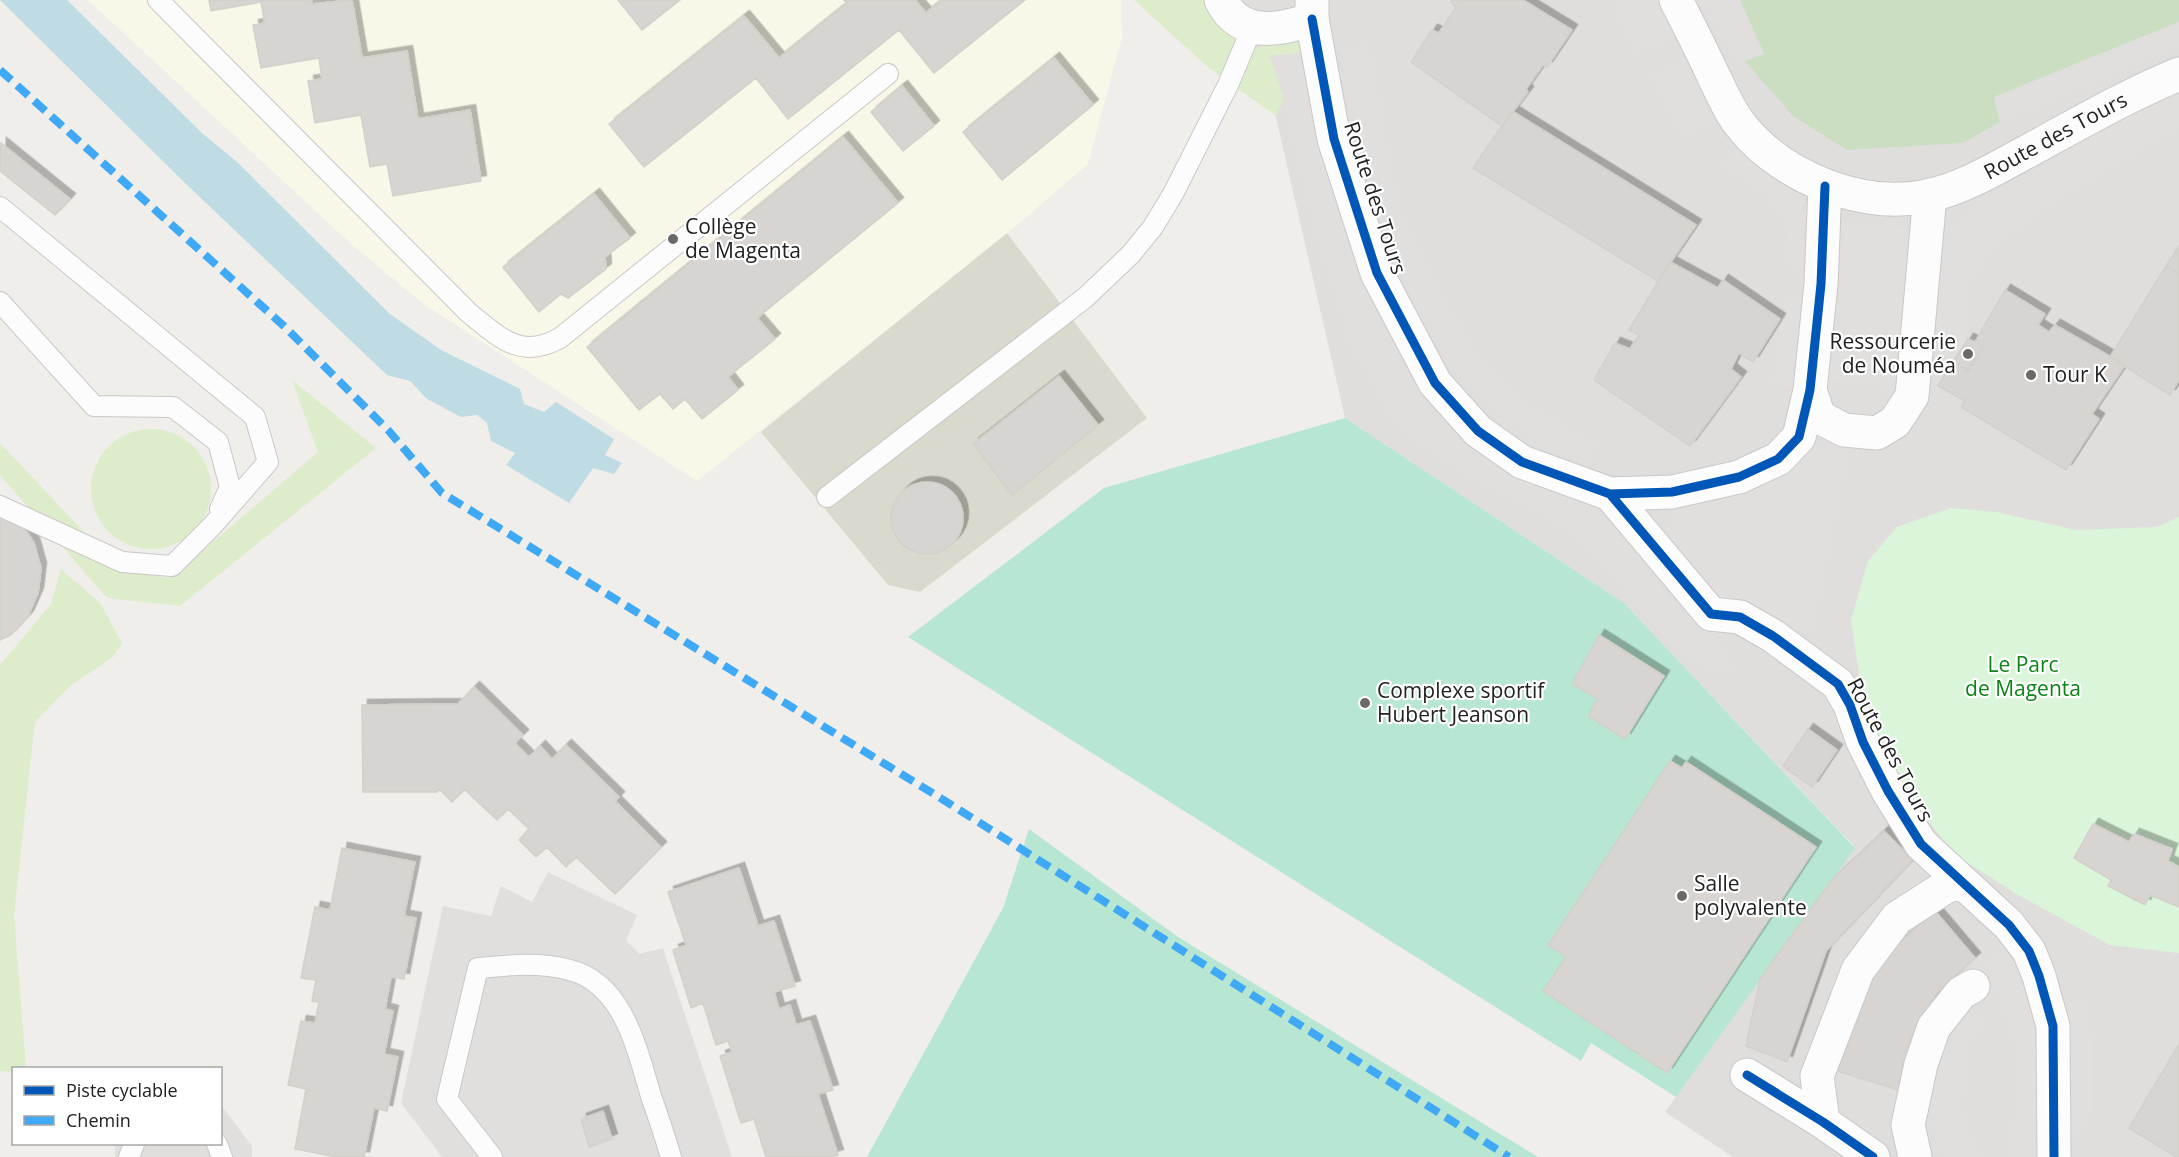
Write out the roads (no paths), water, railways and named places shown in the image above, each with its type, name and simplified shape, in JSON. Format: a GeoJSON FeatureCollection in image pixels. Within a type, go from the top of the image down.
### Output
{"type":"FeatureCollection","features":[{"type":"Feature","properties":{"kind":"street"},"geometry":{"type":"LineString","coordinates":[[1221,0],[1234,20],[1252,28]]}},
{"type":"Feature","properties":{"kind":"street","name":"Route des Tours"},"geometry":{"type":"LineString","coordinates":[[1676,0],[1730,110],[1744,130],[1802,176],[1825,186],[1879,198],[1905,199],[1930,195],[1973,181],[2179,74]]}},
{"type":"Feature","properties":{"kind":"street","name":"Route des Tours"},"geometry":{"type":"LineString","coordinates":[[1252,28],[1283,27],[1312,9],[1334,139],[1377,273],[1435,383],[1478,431],[1522,462],[1610,494],[1672,492],[1739,477],[1778,459],[1799,437],[1810,390],[1821,284],[1825,186]]}},
{"type":"Feature","properties":{"kind":"street","name":"Route des Tours"},"geometry":{"type":"LineString","coordinates":[[1810,390],[1819,417],[1844,430],[1877,433],[1895,422],[1912,396],[1930,195]]}},
{"type":"Feature","properties":{"kind":"street","name":"Route des Tours"},"geometry":{"type":"LineString","coordinates":[[1610,494],[1711,614],[1740,617],[1773,636],[1838,684],[1850,705],[1863,742],[1899,809],[1921,844],[2009,925],[2029,951],[2040,976],[2053,1026],[2054,1157]]}},
{"type":"Feature","properties":{"kind":"street"},"geometry":{"type":"LineString","coordinates":[[1823,1122],[1817,1076],[1858,970],[1897,918],[1947,886],[1961,883]]}},
{"type":"Feature","properties":{"kind":"street"},"geometry":{"type":"LineString","coordinates":[[1915,1157],[1908,1125],[1921,1064],[1934,1027],[1961,993],[1973,986]]}},
{"type":"Feature","properties":{"kind":"street"},"geometry":{"type":"LineString","coordinates":[[1747,1075],[1823,1122],[1873,1157]]}},
{"type":"Feature","properties":{"kind":"lane"},"geometry":{"type":"LineString","coordinates":[[158,0],[469,313],[496,333],[526,348],[546,346],[560,338],[888,74]]}},
{"type":"Feature","properties":{"kind":"lane"},"geometry":{"type":"LineString","coordinates":[[827,497],[1086,297],[1131,254],[1153,227],[1173,194],[1228,85],[1252,28]]}},
{"type":"Feature","properties":{"kind":"lane"},"geometry":{"type":"LineString","coordinates":[[0,207],[255,417],[268,462],[213,525],[172,566],[122,562],[0,506]]}},
{"type":"Feature","properties":{"kind":"lane"},"geometry":{"type":"LineString","coordinates":[[0,302],[94,406],[173,407],[218,442],[230,487],[213,525]]}},
{"type":"Feature","properties":{"kind":"lane"},"geometry":{"type":"LineString","coordinates":[[492,1157],[447,1099],[453,1066],[478,968],[533,964],[572,970],[593,980],[616,1006],[632,1032],[671,1157]]}},
{"type":"Feature","properties":{"kind":"water"},"geometry":{"type":"Polygon","coordinates":[[[0,0],[67,0],[203,134],[236,161],[390,314],[441,350],[520,389],[524,404],[544,412],[556,402],[614,439],[605,455],[622,463],[614,474],[593,468],[569,503],[506,465],[515,453],[491,441],[487,423],[477,415],[461,417],[427,399],[410,381],[387,375],[186,184],[0,0]]]}},
{"type":"Feature","properties":{"kind":"place","name":"Collège de Magenta"},"geometry":{"type":"Point","coordinates":[673,239]}},
{"type":"Feature","properties":{"kind":"place","name":"Ressourcerie de Nouméa"},"geometry":{"type":"Point","coordinates":[1968,354]}},
{"type":"Feature","properties":{"kind":"place","name":"Tour K"},"geometry":{"type":"Point","coordinates":[2031,375]}},
{"type":"Feature","properties":{"kind":"place","name":"Complexe sportif Hubert Jeanson"},"geometry":{"type":"Point","coordinates":[1365,703]}},
{"type":"Feature","properties":{"kind":"place","name":"Salle polyvalente"},"geometry":{"type":"Point","coordinates":[1682,896]}},
{"type":"Feature","properties":{"kind":"park label","name":"Le Parc de Magenta"},"geometry":{"type":"Point","coordinates":[2023,677]}}]}
